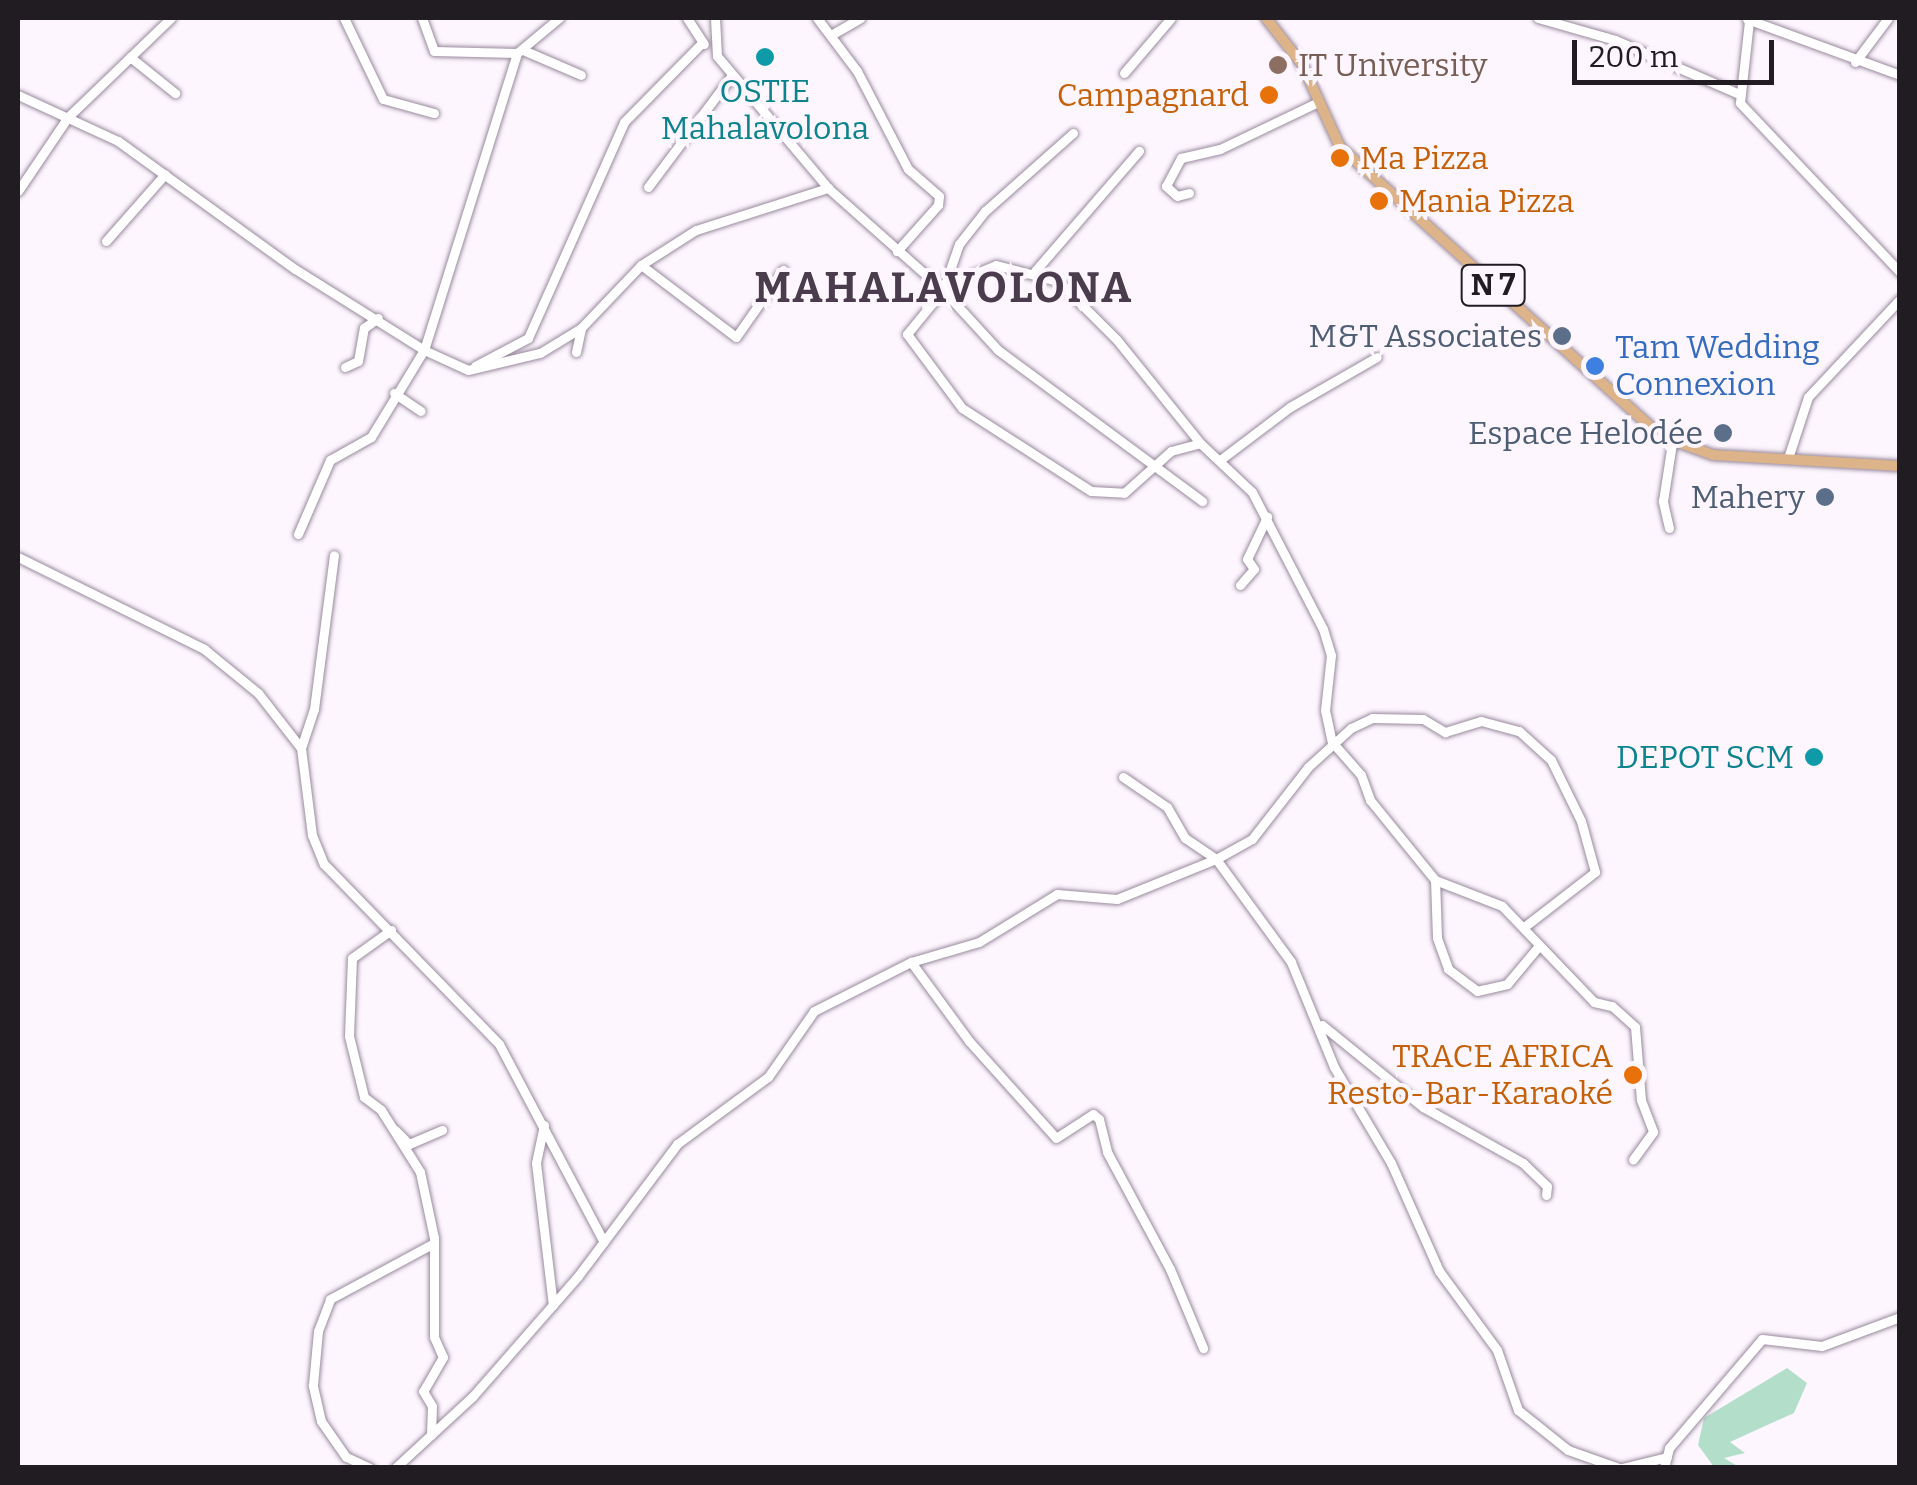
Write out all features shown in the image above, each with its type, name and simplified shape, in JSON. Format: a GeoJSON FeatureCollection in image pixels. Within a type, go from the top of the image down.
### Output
{"type":"FeatureCollection","features":[{"type":"Feature","properties":{"kind":"main road","name":"N 7"},"geometry":{"type":"LineString","coordinates":[[1266,18],[1302,64],[1316,103],[1340,147],[1672,444],[1714,455],[1900,466]]}},
{"type":"Feature","properties":{"kind":"street"},"geometry":{"type":"LineString","coordinates":[[18,192],[68,118],[171,18]]}},
{"type":"Feature","properties":{"kind":"street"},"geometry":{"type":"LineString","coordinates":[[344,18],[383,99],[434,113]]}},
{"type":"Feature","properties":{"kind":"street"},"geometry":{"type":"LineString","coordinates":[[422,18],[434,51],[520,51],[580,75]]}},
{"type":"Feature","properties":{"kind":"street"},"geometry":{"type":"LineString","coordinates":[[298,534],[330,460],[371,436],[424,350],[520,51],[559,18]]}},
{"type":"Feature","properties":{"kind":"street"},"geometry":{"type":"LineString","coordinates":[[687,18],[702,42],[828,188],[896,251],[944,288],[998,350],[1202,501]]}},
{"type":"Feature","properties":{"kind":"street"},"geometry":{"type":"LineString","coordinates":[[715,18],[716,56]]}},
{"type":"Feature","properties":{"kind":"street"},"geometry":{"type":"LineString","coordinates":[[817,18],[831,35],[908,169],[939,196],[938,205],[896,251]]}},
{"type":"Feature","properties":{"kind":"street"},"geometry":{"type":"LineString","coordinates":[[831,35],[861,18]]}},
{"type":"Feature","properties":{"kind":"street"},"geometry":{"type":"LineString","coordinates":[[1124,72],[1171,18]]}},
{"type":"Feature","properties":{"kind":"street"},"geometry":{"type":"LineString","coordinates":[[1538,18],[1615,40],[1738,94],[1791,162],[1900,272]]}},
{"type":"Feature","properties":{"kind":"street"},"geometry":{"type":"LineString","coordinates":[[1855,62],[1888,18]]}},
{"type":"Feature","properties":{"kind":"street"},"geometry":{"type":"LineString","coordinates":[[1738,94],[1747,19],[1855,62],[1900,75]]}},
{"type":"Feature","properties":{"kind":"street"},"geometry":{"type":"LineString","coordinates":[[468,370],[528,338],[624,122],[702,42]]}},
{"type":"Feature","properties":{"kind":"street"},"geometry":{"type":"LineString","coordinates":[[130,57],[175,93]]}},
{"type":"Feature","properties":{"kind":"street"},"geometry":{"type":"LineString","coordinates":[[648,187],[732,75]]}},
{"type":"Feature","properties":{"kind":"street"},"geometry":{"type":"LineString","coordinates":[[18,94],[118,141],[295,269],[424,350],[468,370],[540,353],[581,328],[641,265],[696,230],[828,188]]}},
{"type":"Feature","properties":{"kind":"street"},"geometry":{"type":"LineString","coordinates":[[1189,193],[1178,196],[1166,186],[1180,158],[1220,149],[1316,103]]}},
{"type":"Feature","properties":{"kind":"street"},"geometry":{"type":"LineString","coordinates":[[1072,133],[984,211],[959,244],[944,288],[907,334],[962,408],[1034,461],[1101,495],[1124,493],[1180,446],[1200,443]]}},
{"type":"Feature","properties":{"kind":"street"},"geometry":{"type":"LineString","coordinates":[[1035,270],[1139,151]]}},
{"type":"Feature","properties":{"kind":"street"},"geometry":{"type":"LineString","coordinates":[[106,241],[165,174]]}},
{"type":"Feature","properties":{"kind":"street"},"geometry":{"type":"LineString","coordinates":[[641,265],[736,336],[783,270]]}},
{"type":"Feature","properties":{"kind":"street"},"geometry":{"type":"LineString","coordinates":[[944,288],[996,265],[1035,270],[1081,300],[1200,443],[1220,460],[1267,516],[1331,655],[1325,710],[1332,742],[1434,880],[1502,906],[1594,1002],[1612,1006],[1635,1027],[1641,1100],[1653,1132],[1633,1160]]}},
{"type":"Feature","properties":{"kind":"street"},"geometry":{"type":"LineString","coordinates":[[1788,458],[1808,397],[1900,299]]}},
{"type":"Feature","properties":{"kind":"street"},"geometry":{"type":"LineString","coordinates":[[345,366],[358,361],[364,328],[378,318]]}},
{"type":"Feature","properties":{"kind":"street"},"geometry":{"type":"LineString","coordinates":[[576,352],[581,328]]}},
{"type":"Feature","properties":{"kind":"street"},"geometry":{"type":"LineString","coordinates":[[1220,460],[1290,407],[1376,357]]}},
{"type":"Feature","properties":{"kind":"street"},"geometry":{"type":"LineString","coordinates":[[394,393],[422,411]]}},
{"type":"Feature","properties":{"kind":"street"},"geometry":{"type":"LineString","coordinates":[[1669,528],[1663,501],[1672,444]]}},
{"type":"Feature","properties":{"kind":"street"},"geometry":{"type":"LineString","coordinates":[[1240,585],[1254,569],[1248,556],[1267,516]]}},
{"type":"Feature","properties":{"kind":"street"},"geometry":{"type":"LineString","coordinates":[[334,554],[314,708],[301,748],[316,848],[499,1044],[604,1242]]}},
{"type":"Feature","properties":{"kind":"street"},"geometry":{"type":"LineString","coordinates":[[18,557],[234,669],[301,748]]}},
{"type":"Feature","properties":{"kind":"street"},"geometry":{"type":"LineString","coordinates":[[396,1468],[552,1305],[678,1144],[768,1077],[814,1011],[910,962],[979,942],[1058,894],[1117,899],[1216,858],[1252,839],[1332,742],[1372,718],[1423,719],[1445,732],[1481,720],[1519,730],[1551,760],[1581,821],[1595,872],[1524,928]]}},
{"type":"Feature","properties":{"kind":"street"},"geometry":{"type":"LineString","coordinates":[[1123,777],[1167,807],[1186,838],[1216,858],[1291,962],[1320,1024],[1334,1067],[1391,1164],[1439,1271],[1497,1350],[1518,1410],[1568,1450],[1620,1468],[1665,1462],[1762,1339],[1822,1346],[1900,1317]]}},
{"type":"Feature","properties":{"kind":"street"},"geometry":{"type":"LineString","coordinates":[[1434,880],[1437,938],[1448,970],[1477,992],[1507,984],[1538,946]]}},
{"type":"Feature","properties":{"kind":"street"},"geometry":{"type":"LineString","coordinates":[[392,930],[352,958],[349,1036],[364,1097],[409,1144],[425,1143],[442,1130]]}},
{"type":"Feature","properties":{"kind":"street"},"geometry":{"type":"LineString","coordinates":[[910,962],[1056,1138],[1093,1114],[1099,1119],[1107,1152],[1170,1269],[1202,1348]]}},
{"type":"Feature","properties":{"kind":"street"},"geometry":{"type":"LineString","coordinates":[[1320,1024],[1423,1107],[1522,1163],[1547,1186],[1546,1195]]}},
{"type":"Feature","properties":{"kind":"street"},"geometry":{"type":"LineString","coordinates":[[544,1124],[536,1163],[552,1305]]}},
{"type":"Feature","properties":{"kind":"street"},"geometry":{"type":"LineString","coordinates":[[392,1127],[420,1172],[434,1243],[434,1336],[443,1356],[423,1390],[432,1406],[431,1435]]}},
{"type":"Feature","properties":{"kind":"street"},"geometry":{"type":"LineString","coordinates":[[370,1468],[346,1457],[321,1421],[313,1385],[318,1331],[330,1299],[434,1243]]}},
{"type":"Feature","properties":{"kind":"green space"},"geometry":{"type":"Polygon","coordinates":[[[1787,1368],[1807,1383],[1794,1413],[1730,1442],[1745,1453],[1724,1458],[1739,1467],[1714,1467],[1698,1445],[1704,1418],[1787,1368]]]}},
{"type":"Feature","properties":{"kind":"place","name":"OSTIE Mahalavolona"},"geometry":{"type":"Point","coordinates":[765,57]}},
{"type":"Feature","properties":{"kind":"place","name":"IT University"},"geometry":{"type":"Point","coordinates":[1278,65]}},
{"type":"Feature","properties":{"kind":"place","name":"Campagnard"},"geometry":{"type":"Point","coordinates":[1269,95]}},
{"type":"Feature","properties":{"kind":"place","name":"Ma Pizza"},"geometry":{"type":"Point","coordinates":[1340,158]}},
{"type":"Feature","properties":{"kind":"place","name":"Mania Pizza"},"geometry":{"type":"Point","coordinates":[1379,201]}},
{"type":"Feature","properties":{"kind":"place","name":"M&T Associates"},"geometry":{"type":"Point","coordinates":[1562,336]}},
{"type":"Feature","properties":{"kind":"place","name":"Tam Wedding Connexion"},"geometry":{"type":"Point","coordinates":[1595,366]}},
{"type":"Feature","properties":{"kind":"place","name":"Espace Helodée"},"geometry":{"type":"Point","coordinates":[1723,433]}},
{"type":"Feature","properties":{"kind":"place","name":"Mahery"},"geometry":{"type":"Point","coordinates":[1825,497]}},
{"type":"Feature","properties":{"kind":"place","name":"DEPOT SCM"},"geometry":{"type":"Point","coordinates":[1814,757]}},
{"type":"Feature","properties":{"kind":"place","name":"TRACE AFRICA Resto-Bar-Karaoké"},"geometry":{"type":"Point","coordinates":[1633,1075]}},
{"type":"Feature","properties":{"kind":"district","name":"MAHALAVOLONA"},"geometry":{"type":"Point","coordinates":[944,288]}}]}
